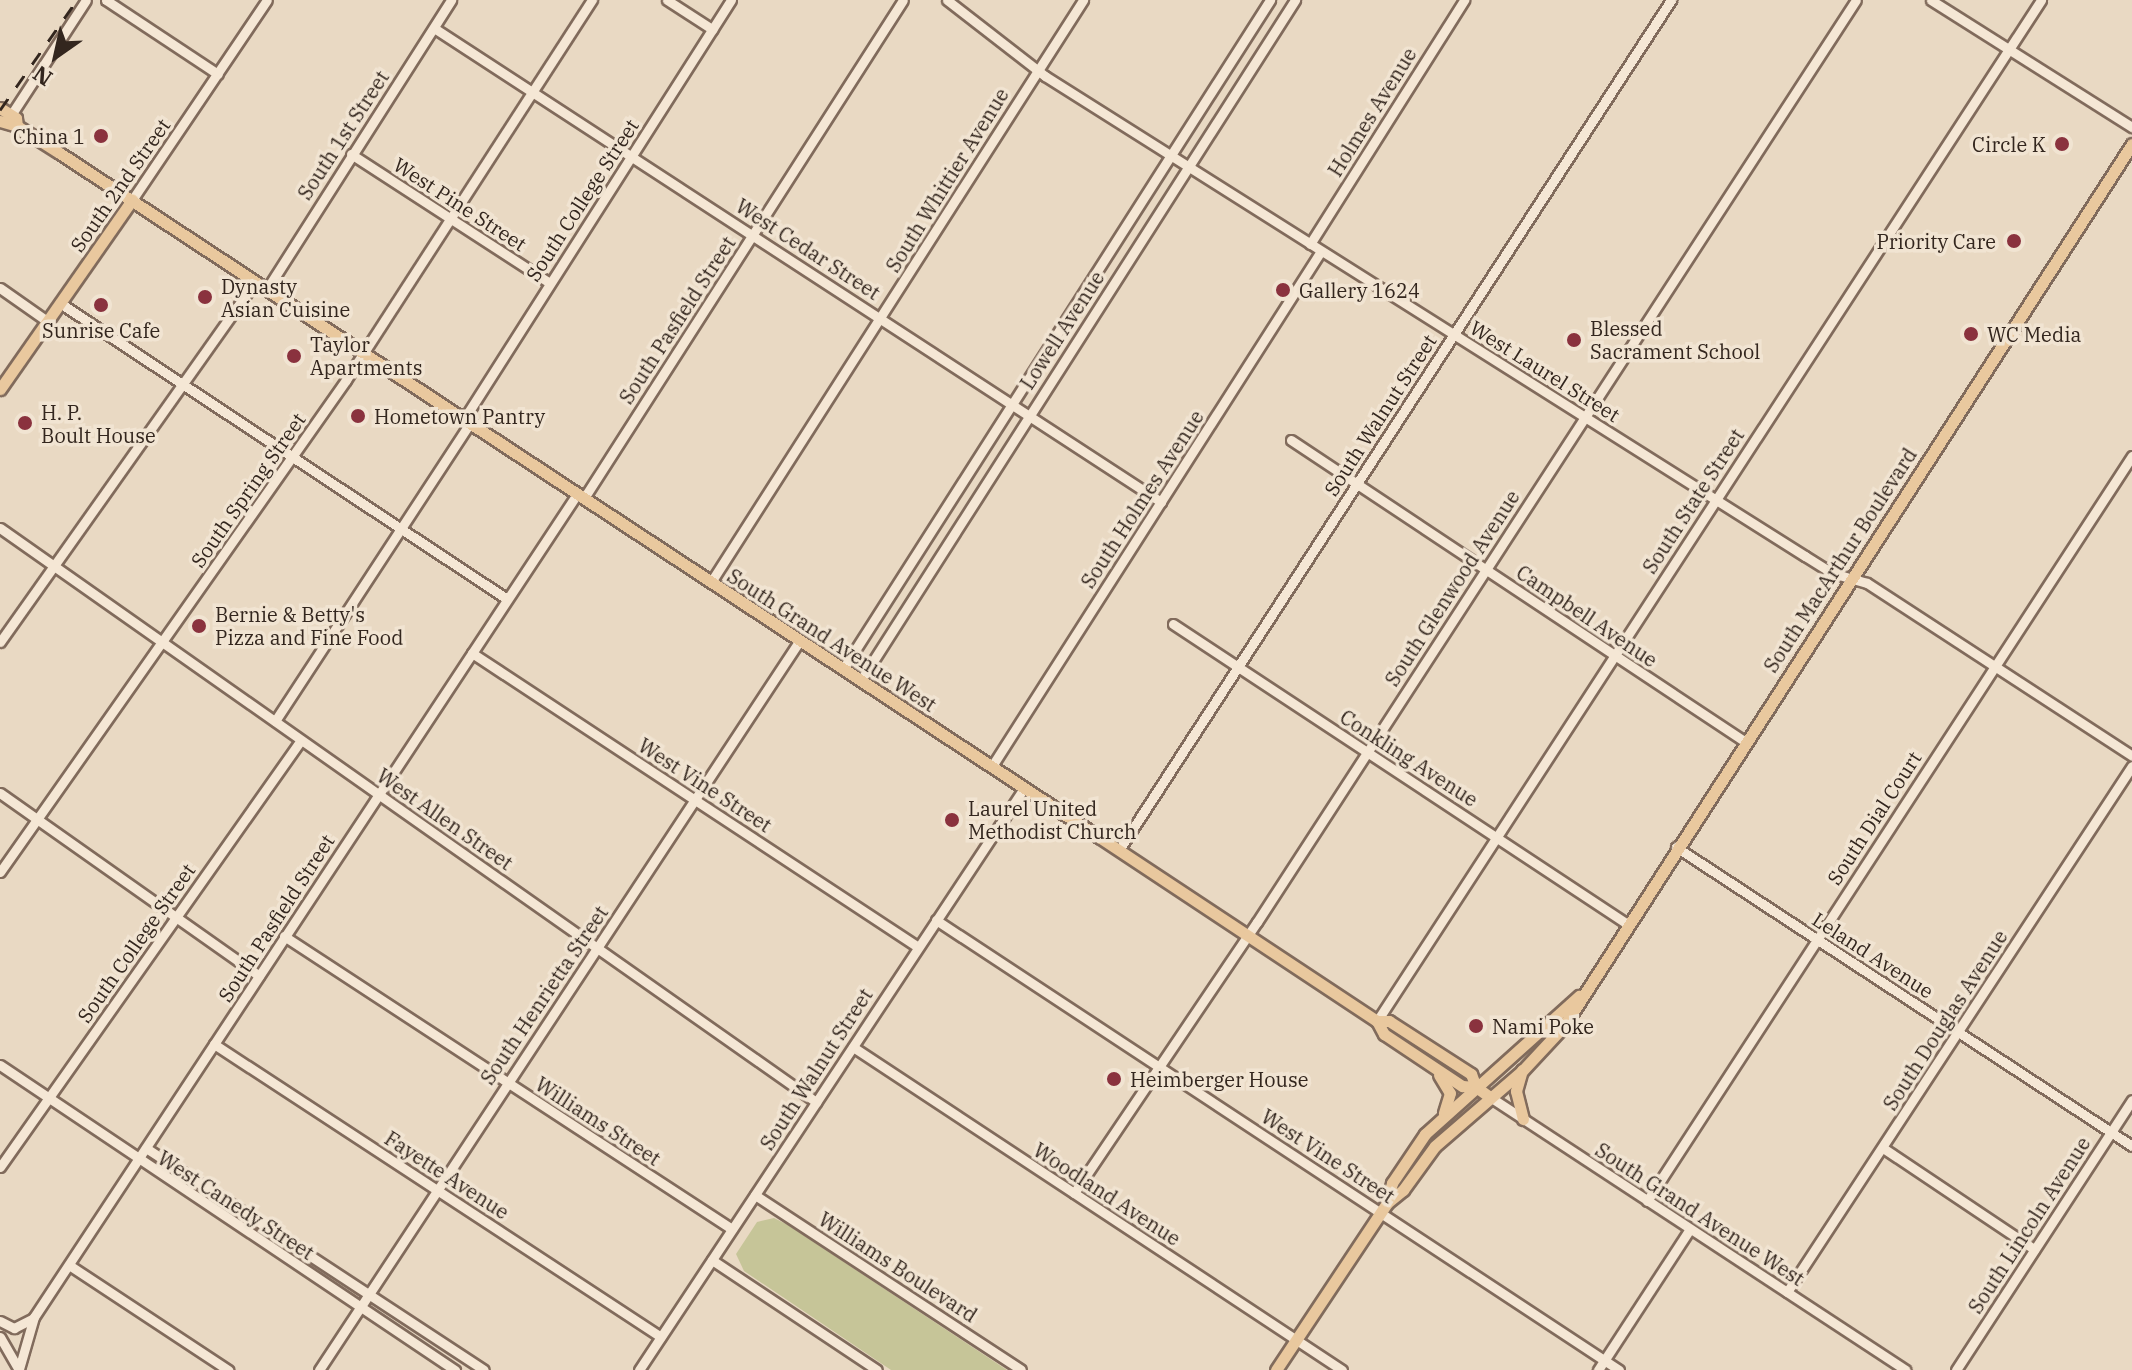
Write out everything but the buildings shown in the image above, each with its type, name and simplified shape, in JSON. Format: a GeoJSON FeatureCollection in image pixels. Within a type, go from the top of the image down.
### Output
{"type":"FeatureCollection","features":[{"type":"Feature","properties":{"kind":"main road","name":"South Grand Avenue West"},"geometry":{"type":"LineString","coordinates":[[0,108],[6,122],[132,200],[1119,850],[1377,1021],[1384,1034],[1462,1086],[1476,1087],[1490,1097]]}},
{"type":"Feature","properties":{"kind":"main road","name":"South MacArthur Boulevard"},"geometry":{"type":"LineString","coordinates":[[1383,1207],[1403,1190],[1435,1146],[1523,1070],[1564,1026],[1579,996],[1626,923],[2132,144]]}},
{"type":"Feature","properties":{"kind":"main road","name":"South 2nd Street"},"geometry":{"type":"LineString","coordinates":[[0,389],[132,200]]}},
{"type":"Feature","properties":{"kind":"main road","name":"South MacArthur Boulevard"},"geometry":{"type":"LineString","coordinates":[[1276,1370],[1383,1207],[1409,1155],[1443,1117],[1579,996]]}},
{"type":"Feature","properties":{"kind":"main road","name":"South Grand Avenue West"},"geometry":{"type":"LineString","coordinates":[[1377,1021],[1389,1021],[1446,1057],[1471,1074],[1476,1087]]}},
{"type":"Feature","properties":{"kind":"main road"},"geometry":{"type":"LineString","coordinates":[[1428,1063],[1450,1093],[1443,1117]]}},
{"type":"Feature","properties":{"kind":"main road"},"geometry":{"type":"LineString","coordinates":[[1523,1070],[1516,1091],[1523,1119]]}},
{"type":"Feature","properties":{"kind":"street"},"geometry":{"type":"LineString","coordinates":[[6,122],[86,0]]}},
{"type":"Feature","properties":{"kind":"street"},"geometry":{"type":"LineString","coordinates":[[106,0],[218,74]]}},
{"type":"Feature","properties":{"kind":"street","name":"South 2nd Street"},"geometry":{"type":"LineString","coordinates":[[132,200],[267,0]]}},
{"type":"Feature","properties":{"kind":"street","name":"South 1st Street"},"geometry":{"type":"LineString","coordinates":[[267,289],[451,0]]}},
{"type":"Feature","properties":{"kind":"street","name":"South Spring Street"},"geometry":{"type":"LineString","coordinates":[[0,872],[293,458],[452,220],[592,0]]}},
{"type":"Feature","properties":{"kind":"street"},"geometry":{"type":"LineString","coordinates":[[667,0],[712,29]]}},
{"type":"Feature","properties":{"kind":"street","name":"South College Street"},"geometry":{"type":"LineString","coordinates":[[275,721],[401,530],[550,283],[731,0]]}},
{"type":"Feature","properties":{"kind":"street","name":"South Pasfield Street"},"geometry":{"type":"LineString","coordinates":[[19,1370],[34,1317],[507,599],[581,496],[903,0]]}},
{"type":"Feature","properties":{"kind":"street","name":"West Laurel Street"},"geometry":{"type":"LineString","coordinates":[[947,0],[1038,71],[1171,156],[1715,500],[1849,579],[1867,583],[2132,756]]}},
{"type":"Feature","properties":{"kind":"street","name":"South Whittier Avenue"},"geometry":{"type":"LineString","coordinates":[[711,582],[1083,0]]}},
{"type":"Feature","properties":{"kind":"street","name":"Lowell Avenue"},"geometry":{"type":"LineString","coordinates":[[843,669],[1270,0]]}},
{"type":"Feature","properties":{"kind":"street","name":"Lowell Avenue"},"geometry":{"type":"LineString","coordinates":[[861,680],[1295,0]]}},
{"type":"Feature","properties":{"kind":"street","name":"Holmes Avenue"},"geometry":{"type":"LineString","coordinates":[[1310,244],[1464,0]]}},
{"type":"Feature","properties":{"kind":"street","name":"South Walnut Street"},"geometry":{"type":"LineString","coordinates":[[1119,850],[1671,0]]}},
{"type":"Feature","properties":{"kind":"street","name":"South Glenwood Avenue"},"geometry":{"type":"LineString","coordinates":[[1074,1193],[1367,752],[1856,0]]}},
{"type":"Feature","properties":{"kind":"street"},"geometry":{"type":"LineString","coordinates":[[1931,0],[2132,127]]}},
{"type":"Feature","properties":{"kind":"street","name":"South State Street"},"geometry":{"type":"LineString","coordinates":[[1377,1021],[2041,0]]}},
{"type":"Feature","properties":{"kind":"street","name":"West Cedar Street"},"geometry":{"type":"LineString","coordinates":[[434,28],[1161,502]]}},
{"type":"Feature","properties":{"kind":"street","name":"West Pine Street"},"geometry":{"type":"LineString","coordinates":[[351,154],[550,283]]}},
{"type":"Feature","properties":{"kind":"street","name":"South Holmes Avenue"},"geometry":{"type":"LineString","coordinates":[[992,766],[1321,251]]}},
{"type":"Feature","properties":{"kind":"street"},"geometry":{"type":"LineString","coordinates":[[0,642],[255,282]]}},
{"type":"Feature","properties":{"kind":"street"},"geometry":{"type":"LineString","coordinates":[[0,288],[47,321]]}},
{"type":"Feature","properties":{"kind":"street"},"geometry":{"type":"LineString","coordinates":[[60,303],[507,599]]}},
{"type":"Feature","properties":{"kind":"street","name":"Campbell Avenue"},"geometry":{"type":"LineString","coordinates":[[1291,440],[1744,741]]}},
{"type":"Feature","properties":{"kind":"street","name":"South Dial Court"},"geometry":{"type":"LineString","coordinates":[[1647,1201],[2132,456]]}},
{"type":"Feature","properties":{"kind":"street","name":"West Allen Street"},"geometry":{"type":"LineString","coordinates":[[0,528],[816,1102]]}},
{"type":"Feature","properties":{"kind":"street","name":"Conkling Avenue"},"geometry":{"type":"LineString","coordinates":[[1173,624],[1626,923]]}},
{"type":"Feature","properties":{"kind":"street","name":"South Henrietta Street"},"geometry":{"type":"LineString","coordinates":[[319,1370],[800,640]]}},
{"type":"Feature","properties":{"kind":"street","name":"West Vine Street"},"geometry":{"type":"LineString","coordinates":[[472,653],[918,947]]}},
{"type":"Feature","properties":{"kind":"street","name":"South College Street"},"geometry":{"type":"LineString","coordinates":[[0,1167],[301,740]]}},
{"type":"Feature","properties":{"kind":"street","name":"South Douglas Avenue"},"geometry":{"type":"LineString","coordinates":[[1787,1292],[2132,766]]}},
{"type":"Feature","properties":{"kind":"street","name":"South Walnut Street"},"geometry":{"type":"LineString","coordinates":[[639,1370],[1024,788]]}},
{"type":"Feature","properties":{"kind":"street"},"geometry":{"type":"LineString","coordinates":[[0,793],[259,976]]}},
{"type":"Feature","properties":{"kind":"street","name":"Leland Avenue"},"geometry":{"type":"LineString","coordinates":[[1676,847],[2132,1146]]}},
{"type":"Feature","properties":{"kind":"street","name":"West Vine Street"},"geometry":{"type":"LineString","coordinates":[[936,920],[1383,1207],[1619,1370]]}},
{"type":"Feature","properties":{"kind":"street","name":"Williams Street"},"geometry":{"type":"LineString","coordinates":[[284,936],[732,1229]]}},
{"type":"Feature","properties":{"kind":"street","name":"Fayette Avenue"},"geometry":{"type":"LineString","coordinates":[[214,1044],[661,1337]]}},
{"type":"Feature","properties":{"kind":"street","name":"Woodland Avenue"},"geometry":{"type":"LineString","coordinates":[[853,1047],[1342,1370]]}},
{"type":"Feature","properties":{"kind":"street","name":"West Canedy Street"},"geometry":{"type":"LineString","coordinates":[[0,1065],[137,1161],[455,1370]]}},
{"type":"Feature","properties":{"kind":"street","name":"South Grand Avenue West"},"geometry":{"type":"LineString","coordinates":[[1490,1097],[1905,1370]]}},
{"type":"Feature","properties":{"kind":"street","name":"South Lincoln Avenue"},"geometry":{"type":"LineString","coordinates":[[1956,1370],[2132,1100]]}},
{"type":"Feature","properties":{"kind":"street","name":"West Canedy Street"},"geometry":{"type":"LineString","coordinates":[[146,1148],[484,1370]]}},
{"type":"Feature","properties":{"kind":"street"},"geometry":{"type":"LineString","coordinates":[[1883,1148],[2034,1249]]}},
{"type":"Feature","properties":{"kind":"street","name":"Williams Boulevard"},"geometry":{"type":"LineString","coordinates":[[755,1195],[1021,1370]]}},
{"type":"Feature","properties":{"kind":"street"},"geometry":{"type":"LineString","coordinates":[[1598,1370],[1690,1229]]}},
{"type":"Feature","properties":{"kind":"street"},"geometry":{"type":"LineString","coordinates":[[712,1260],[877,1370]]}},
{"type":"Feature","properties":{"kind":"street"},"geometry":{"type":"LineString","coordinates":[[69,1265],[228,1370]]}},
{"type":"Feature","properties":{"kind":"street"},"geometry":{"type":"LineString","coordinates":[[0,1321],[21,1327],[34,1317]]}},
{"type":"Feature","properties":{"kind":"street"},"geometry":{"type":"LineString","coordinates":[[0,1337],[3,1350],[19,1370]]}},
{"type":"Feature","properties":{"kind":"green space"},"geometry":{"type":"Polygon","coordinates":[[[774,1218],[1007,1370],[891,1370],[744,1271],[736,1254],[757,1222],[774,1218]]]}},
{"type":"Feature","properties":{"kind":"railway"},"geometry":{"type":"LineString","coordinates":[[0,110],[77,0]]}},
{"type":"Feature","properties":{"kind":"place","name":"China 1"},"geometry":{"type":"Point","coordinates":[101,136]}},
{"type":"Feature","properties":{"kind":"place","name":"Circle K"},"geometry":{"type":"Point","coordinates":[2062,144]}},
{"type":"Feature","properties":{"kind":"place","name":"Priority Care"},"geometry":{"type":"Point","coordinates":[2014,241]}},
{"type":"Feature","properties":{"kind":"place","name":"Gallery 1624"},"geometry":{"type":"Point","coordinates":[1283,290]}},
{"type":"Feature","properties":{"kind":"place","name":"Dynasty Asian Cuisine"},"geometry":{"type":"Point","coordinates":[205,297]}},
{"type":"Feature","properties":{"kind":"place","name":"Sunrise Cafe"},"geometry":{"type":"Point","coordinates":[101,305]}},
{"type":"Feature","properties":{"kind":"place","name":"WC Media"},"geometry":{"type":"Point","coordinates":[1971,334]}},
{"type":"Feature","properties":{"kind":"place","name":"Blessed Sacrament School"},"geometry":{"type":"Point","coordinates":[1574,340]}},
{"type":"Feature","properties":{"kind":"place","name":"Taylor Apartments"},"geometry":{"type":"Point","coordinates":[294,356]}},
{"type":"Feature","properties":{"kind":"place","name":"Hometown Pantry"},"geometry":{"type":"Point","coordinates":[358,416]}},
{"type":"Feature","properties":{"kind":"place","name":"H. P. Boult House"},"geometry":{"type":"Point","coordinates":[25,423]}},
{"type":"Feature","properties":{"kind":"place","name":"Bernie & Betty's Pizza and Fine Food"},"geometry":{"type":"Point","coordinates":[199,626]}},
{"type":"Feature","properties":{"kind":"place","name":"Laurel United Methodist Church"},"geometry":{"type":"Point","coordinates":[952,820]}},
{"type":"Feature","properties":{"kind":"place","name":"Nami Poke"},"geometry":{"type":"Point","coordinates":[1476,1026]}},
{"type":"Feature","properties":{"kind":"place","name":"Heimberger House"},"geometry":{"type":"Point","coordinates":[1114,1079]}}]}
